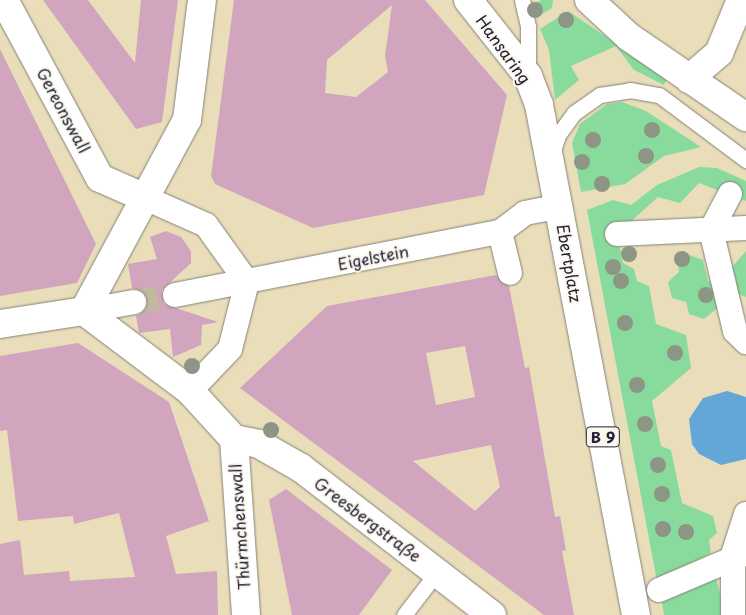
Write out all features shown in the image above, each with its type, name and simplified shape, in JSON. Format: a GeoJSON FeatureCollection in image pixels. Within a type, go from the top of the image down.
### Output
{"type":"FeatureCollection","features":[{"type":"Feature","properties":{"kind":"street","name":"Gereonswall"},"geometry":{"type":"LineString","coordinates":[[4,0],[100,178],[144,197]]}},
{"type":"Feature","properties":{"kind":"street"},"geometry":{"type":"LineString","coordinates":[[84,311],[187,120],[202,0]]}},
{"type":"Feature","properties":{"kind":"street","name":"Hansaring"},"geometry":{"type":"LineString","coordinates":[[468,0],[528,76],[551,158]]}},
{"type":"Feature","properties":{"kind":"street"},"geometry":{"type":"LineString","coordinates":[[589,0],[629,37],[689,80],[746,117]]}},
{"type":"Feature","properties":{"kind":"street"},"geometry":{"type":"LineString","coordinates":[[689,80],[719,53],[741,0]]}},
{"type":"Feature","properties":{"kind":"street","name":"Ebertplatz"},"geometry":{"type":"LineString","coordinates":[[551,158],[636,615]]}},
{"type":"Feature","properties":{"kind":"street"},"geometry":{"type":"LineString","coordinates":[[144,197],[206,225],[247,282],[230,349],[190,391]]}},
{"type":"Feature","properties":{"kind":"street"},"geometry":{"type":"LineString","coordinates":[[711,230],[738,197]]}},
{"type":"Feature","properties":{"kind":"street","name":"Eigelstein"},"geometry":{"type":"LineString","coordinates":[[175,295],[506,242],[525,213],[560,206]]}},
{"type":"Feature","properties":{"kind":"street"},"geometry":{"type":"LineString","coordinates":[[617,234],[746,228]]}},
{"type":"Feature","properties":{"kind":"street"},"geometry":{"type":"LineString","coordinates":[[711,230],[735,331],[746,342]]}},
{"type":"Feature","properties":{"kind":"street"},"geometry":{"type":"LineString","coordinates":[[506,242],[510,273]]}},
{"type":"Feature","properties":{"kind":"street"},"geometry":{"type":"LineString","coordinates":[[0,324],[134,302]]}},
{"type":"Feature","properties":{"kind":"street"},"geometry":{"type":"LineString","coordinates":[[84,311],[190,391],[234,439]]}},
{"type":"Feature","properties":{"kind":"street","name":"Greesbergstraße"},"geometry":{"type":"LineString","coordinates":[[234,439],[259,444],[301,468],[492,615]]}},
{"type":"Feature","properties":{"kind":"street","name":"Thürmchenswall"},"geometry":{"type":"LineString","coordinates":[[234,439],[246,615]]}},
{"type":"Feature","properties":{"kind":"street"},"geometry":{"type":"LineString","coordinates":[[734,615],[746,514]]}},
{"type":"Feature","properties":{"kind":"street"},"geometry":{"type":"LineString","coordinates":[[659,590],[740,554]]}},
{"type":"Feature","properties":{"kind":"lane"},"geometry":{"type":"LineString","coordinates":[[522,0],[528,27],[528,76]]}},
{"type":"Feature","properties":{"kind":"lane","name":"Ebertplatz"},"geometry":{"type":"LineString","coordinates":[[551,158],[558,135],[574,113],[600,96],[630,90],[659,95],[746,160]]}},
{"type":"Feature","properties":{"kind":"lane"},"geometry":{"type":"LineString","coordinates":[[404,615],[437,572]]}},
{"type":"Feature","properties":{"kind":"green space"},"geometry":{"type":"Polygon","coordinates":[[[542,0],[553,0],[552,8],[537,17],[533,4],[542,0]]]}},
{"type":"Feature","properties":{"kind":"green space"},"geometry":{"type":"Polygon","coordinates":[[[568,11],[667,78],[664,85],[634,70],[616,46],[571,66],[579,80],[555,100],[549,50],[540,29],[568,11]]]}},
{"type":"Feature","properties":{"kind":"green space"},"geometry":{"type":"Polygon","coordinates":[[[622,102],[646,111],[701,147],[664,156],[625,184],[581,192],[572,143],[580,124],[607,104],[622,102]]]}},
{"type":"Feature","properties":{"kind":"green space"},"geometry":{"type":"Polygon","coordinates":[[[699,167],[717,168],[746,181],[746,201],[699,183],[680,203],[658,197],[617,234],[623,263],[634,269],[637,281],[649,286],[656,324],[686,335],[691,368],[652,401],[661,446],[671,450],[682,503],[713,516],[717,533],[709,540],[711,553],[657,581],[587,210],[613,200],[631,205],[657,185],[699,167]]]}},
{"type":"Feature","properties":{"kind":"green space"},"geometry":{"type":"Polygon","coordinates":[[[746,251],[746,297],[738,294],[731,268],[746,251]]]}},
{"type":"Feature","properties":{"kind":"green space"},"geometry":{"type":"Polygon","coordinates":[[[689,255],[703,260],[708,281],[717,285],[721,305],[704,319],[689,314],[686,302],[672,298],[668,282],[679,272],[678,264],[689,255]]]}},
{"type":"Feature","properties":{"kind":"green space"},"geometry":{"type":"Polygon","coordinates":[[[715,573],[725,615],[664,615],[661,598],[715,573]]]}},
{"type":"Feature","properties":{"kind":"water"},"geometry":{"type":"Polygon","coordinates":[[[727,391],[746,397],[746,459],[721,465],[699,454],[692,444],[689,419],[703,398],[727,391]]]}},
{"type":"Feature","properties":{"kind":"building"},"geometry":{"type":"Polygon","coordinates":[[[43,0],[88,0],[135,63],[141,0],[178,0],[162,122],[136,129],[43,0]]]}},
{"type":"Feature","properties":{"kind":"building"},"geometry":{"type":"Polygon","coordinates":[[[234,0],[425,0],[507,95],[484,195],[313,228],[215,184],[211,176],[234,0]],[[392,5],[327,60],[325,93],[356,97],[388,72],[385,56],[392,5]]]}},
{"type":"Feature","properties":{"kind":"building"},"geometry":{"type":"Polygon","coordinates":[[[0,49],[96,244],[77,283],[0,296],[0,49]]]}},
{"type":"Feature","properties":{"kind":"building"},"geometry":{"type":"Polygon","coordinates":[[[166,231],[181,237],[191,251],[191,263],[162,290],[164,304],[218,322],[202,325],[201,345],[173,357],[170,329],[139,333],[136,316],[143,312],[148,300],[144,293],[132,288],[128,264],[157,259],[150,237],[166,231]]]}},
{"type":"Feature","properties":{"kind":"building"},"geometry":{"type":"Polygon","coordinates":[[[496,275],[509,286],[525,368],[529,367],[555,517],[560,516],[566,550],[562,551],[574,615],[544,615],[240,388],[327,306],[496,275]],[[465,346],[426,353],[436,405],[475,397],[465,346]],[[491,445],[413,461],[475,511],[500,487],[491,445]]]}},
{"type":"Feature","properties":{"kind":"building"},"geometry":{"type":"Polygon","coordinates":[[[78,343],[169,402],[209,521],[166,536],[176,574],[217,571],[218,615],[0,615],[0,544],[20,540],[24,575],[69,571],[70,581],[135,577],[119,513],[74,524],[73,516],[18,521],[7,430],[0,431],[0,356],[78,343]]]}},
{"type":"Feature","properties":{"kind":"building"},"geometry":{"type":"Polygon","coordinates":[[[286,489],[392,570],[359,615],[292,615],[269,500],[286,489]]]}},
{"type":"Feature","properties":{"kind":"tunnel"},"geometry":{"type":"LineString","coordinates":[[134,302],[175,295]]}}]}
